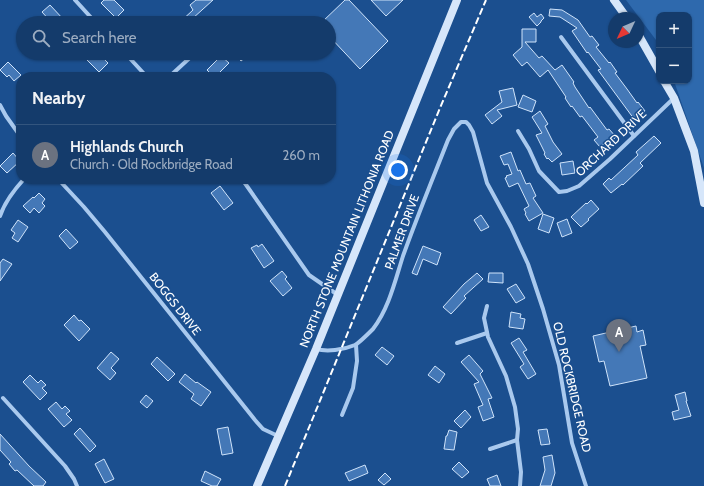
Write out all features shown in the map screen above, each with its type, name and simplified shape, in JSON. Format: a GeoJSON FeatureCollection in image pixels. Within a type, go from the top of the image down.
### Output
{"type":"FeatureCollection","features":[{"type":"Feature","properties":{"kind":"main road","name":"NORTH STONE MOUNTAIN LITHONIA ROAD"},"geometry":{"type":"LineString","coordinates":[[257,486],[316,349],[457,0]]}},
{"type":"Feature","properties":{"kind":"main road"},"geometry":{"type":"LineString","coordinates":[[614,0],[623,12]]}},
{"type":"Feature","properties":{"kind":"main road"},"geometry":{"type":"LineString","coordinates":[[644,45],[656,66]]}},
{"type":"Feature","properties":{"kind":"main road"},"geometry":{"type":"LineString","coordinates":[[666,84],[674,98],[694,151],[704,203]]}},
{"type":"Feature","properties":{"kind":"street"},"geometry":{"type":"LineString","coordinates":[[78,1],[90,16]]}},
{"type":"Feature","properties":{"kind":"street"},"geometry":{"type":"LineString","coordinates":[[561,37],[634,136]]}},
{"type":"Feature","properties":{"kind":"street"},"geometry":{"type":"LineString","coordinates":[[131,60],[142,72]]}},
{"type":"Feature","properties":{"kind":"street"},"geometry":{"type":"LineString","coordinates":[[174,72],[187,60]]}},
{"type":"Feature","properties":{"kind":"street","name":"ORCHARD DRIVE"},"geometry":{"type":"LineString","coordinates":[[518,131],[529,149],[539,171],[559,192],[567,192],[578,186],[610,159],[674,98]]}},
{"type":"Feature","properties":{"kind":"street"},"geometry":{"type":"LineString","coordinates":[[0,105],[16,130]]}},
{"type":"Feature","properties":{"kind":"street","name":"PALMER DRIVE"},"geometry":{"type":"LineString","coordinates":[[316,349],[342,349],[356,344],[372,330],[380,319],[392,293],[419,214],[448,140],[454,129],[461,122]]}},
{"type":"Feature","properties":{"kind":"street","name":"OLD ROCKBRIDGE ROAD"},"geometry":{"type":"LineString","coordinates":[[461,122],[466,122],[473,132],[487,183],[511,227],[528,264],[559,365],[572,443],[586,486]]}},
{"type":"Feature","properties":{"kind":"street"},"geometry":{"type":"LineString","coordinates":[[0,216],[11,194],[20,184]]}},
{"type":"Feature","properties":{"kind":"street","name":"BOGGS DRIVE"},"geometry":{"type":"LineString","coordinates":[[63,184],[105,232],[255,420],[263,429],[278,436]]}},
{"type":"Feature","properties":{"kind":"street"},"geometry":{"type":"LineString","coordinates":[[245,184],[309,275],[338,295]]}},
{"type":"Feature","properties":{"kind":"street"},"geometry":{"type":"LineString","coordinates":[[487,306],[484,318],[488,337],[506,376],[512,396],[518,429],[517,440],[522,472],[520,486]]}},
{"type":"Feature","properties":{"kind":"street"},"geometry":{"type":"LineString","coordinates":[[457,343],[487,333]]}},
{"type":"Feature","properties":{"kind":"street"},"geometry":{"type":"LineString","coordinates":[[342,414],[353,388],[357,361],[356,344]]}},
{"type":"Feature","properties":{"kind":"street"},"geometry":{"type":"LineString","coordinates":[[3,398],[65,466],[77,486]]}},
{"type":"Feature","properties":{"kind":"street"},"geometry":{"type":"LineString","coordinates":[[490,449],[517,440]]}},
{"type":"Feature","properties":{"kind":"shaded area"},"geometry":{"type":"Polygon","coordinates":[[[626,0],[704,0],[704,168],[675,84],[692,84],[692,12],[656,12],[656,40],[644,24],[644,12],[635,12],[626,0]]]}},
{"type":"Feature","properties":{"kind":"building"},"geometry":{"type":"Polygon","coordinates":[[[104,0],[114,0],[124,10],[118,16],[114,16],[101,3],[104,0]]]}},
{"type":"Feature","properties":{"kind":"building"},"geometry":{"type":"Polygon","coordinates":[[[196,0],[213,0],[195,16],[187,16],[193,10],[190,5],[196,0]]]}},
{"type":"Feature","properties":{"kind":"building"},"geometry":{"type":"Polygon","coordinates":[[[345,0],[349,0],[388,41],[360,69],[336,43],[336,16],[328,16],[345,0]]]}},
{"type":"Feature","properties":{"kind":"building"},"geometry":{"type":"Polygon","coordinates":[[[371,0],[403,0],[386,16],[371,0]]]}},
{"type":"Feature","properties":{"kind":"building"},"geometry":{"type":"Polygon","coordinates":[[[50,5],[60,16],[46,16],[42,12],[50,5]]]}},
{"type":"Feature","properties":{"kind":"building"},"geometry":{"type":"Polygon","coordinates":[[[550,9],[562,10],[578,20],[590,37],[592,36],[599,45],[596,47],[609,63],[610,62],[617,72],[615,73],[637,103],[638,102],[645,111],[634,119],[598,70],[601,69],[588,52],[587,53],[572,31],[577,28],[560,17],[549,16],[550,9]]]}},
{"type":"Feature","properties":{"kind":"building"},"geometry":{"type":"Polygon","coordinates":[[[534,13],[537,17],[541,14],[544,18],[537,26],[529,17],[534,13]]]}},
{"type":"Feature","properties":{"kind":"building"},"geometry":{"type":"Polygon","coordinates":[[[522,29],[536,29],[536,42],[525,42],[539,58],[542,56],[555,70],[562,65],[589,108],[590,107],[607,130],[609,129],[616,137],[609,143],[608,141],[600,147],[594,140],[598,137],[582,116],[580,117],[572,106],[571,107],[548,70],[540,77],[527,62],[522,66],[513,55],[522,47],[522,29]]]}},
{"type":"Feature","properties":{"kind":"building"},"geometry":{"type":"Polygon","coordinates":[[[87,60],[105,60],[108,63],[99,72],[87,60]]]}},
{"type":"Feature","properties":{"kind":"building"},"geometry":{"type":"Polygon","coordinates":[[[217,60],[226,60],[229,63],[220,72],[209,72],[207,70],[217,60]]]}},
{"type":"Feature","properties":{"kind":"building"},"geometry":{"type":"Polygon","coordinates":[[[8,62],[18,72],[16,72],[16,79],[14,81],[9,75],[7,77],[0,70],[8,62]]]}},
{"type":"Feature","properties":{"kind":"building"},"geometry":{"type":"Polygon","coordinates":[[[513,88],[517,105],[497,110],[502,116],[492,124],[485,115],[502,102],[499,91],[513,88]]]}},
{"type":"Feature","properties":{"kind":"building"},"geometry":{"type":"Polygon","coordinates":[[[523,95],[536,101],[532,112],[518,107],[523,95]]]}},
{"type":"Feature","properties":{"kind":"building"},"geometry":{"type":"Polygon","coordinates":[[[540,111],[548,124],[545,126],[553,142],[562,154],[552,162],[548,158],[547,159],[544,154],[545,153],[536,135],[542,133],[532,117],[540,111]]]}},
{"type":"Feature","properties":{"kind":"building"},"geometry":{"type":"Polygon","coordinates":[[[654,136],[661,143],[640,163],[643,166],[623,185],[622,184],[611,193],[603,184],[609,178],[611,180],[638,155],[636,152],[654,136]]]}},
{"type":"Feature","properties":{"kind":"building"},"geometry":{"type":"Polygon","coordinates":[[[511,152],[518,171],[520,170],[526,184],[530,183],[536,196],[533,198],[543,213],[529,221],[524,209],[529,206],[518,183],[509,187],[505,178],[507,177],[506,176],[512,174],[508,164],[504,165],[500,156],[511,152]]]}},
{"type":"Feature","properties":{"kind":"building"},"geometry":{"type":"Polygon","coordinates":[[[13,153],[16,156],[16,165],[7,173],[0,166],[13,153]]]}},
{"type":"Feature","properties":{"kind":"building"},"geometry":{"type":"Polygon","coordinates":[[[573,161],[575,173],[562,175],[560,163],[573,161]]]}},
{"type":"Feature","properties":{"kind":"building"},"geometry":{"type":"Polygon","coordinates":[[[220,186],[233,203],[224,210],[211,193],[220,186]]]}},
{"type":"Feature","properties":{"kind":"building"},"geometry":{"type":"Polygon","coordinates":[[[39,193],[45,199],[42,203],[45,206],[39,213],[34,208],[30,213],[23,206],[39,193]]]}},
{"type":"Feature","properties":{"kind":"building"},"geometry":{"type":"Polygon","coordinates":[[[591,200],[599,209],[581,227],[571,217],[591,200]]]}},
{"type":"Feature","properties":{"kind":"building"},"geometry":{"type":"Polygon","coordinates":[[[543,214],[554,218],[549,233],[538,229],[543,214]]]}},
{"type":"Feature","properties":{"kind":"building"},"geometry":{"type":"Polygon","coordinates":[[[481,215],[489,227],[481,231],[474,220],[481,215]]]}},
{"type":"Feature","properties":{"kind":"building"},"geometry":{"type":"Polygon","coordinates":[[[567,219],[572,233],[562,237],[557,223],[567,219]]]}},
{"type":"Feature","properties":{"kind":"building"},"geometry":{"type":"Polygon","coordinates":[[[18,220],[28,227],[18,242],[12,238],[15,233],[11,230],[18,220]]]}},
{"type":"Feature","properties":{"kind":"building"},"geometry":{"type":"Polygon","coordinates":[[[66,229],[78,242],[70,249],[59,236],[66,229]]]}},
{"type":"Feature","properties":{"kind":"building"},"geometry":{"type":"Polygon","coordinates":[[[262,244],[274,261],[264,268],[251,248],[257,245],[258,247],[262,244]]]}},
{"type":"Feature","properties":{"kind":"building"},"geometry":{"type":"Polygon","coordinates":[[[423,246],[441,253],[437,265],[423,259],[417,275],[412,273],[423,246]]]}},
{"type":"Feature","properties":{"kind":"building"},"geometry":{"type":"Polygon","coordinates":[[[3,259],[12,264],[0,281],[0,263],[3,259]]]}},
{"type":"Feature","properties":{"kind":"building"},"geometry":{"type":"Polygon","coordinates":[[[282,271],[287,277],[285,279],[292,288],[283,296],[270,281],[282,271]]]}},
{"type":"Feature","properties":{"kind":"building"},"geometry":{"type":"Polygon","coordinates":[[[477,273],[483,279],[464,296],[466,298],[451,314],[443,307],[464,284],[477,273]]]}},
{"type":"Feature","properties":{"kind":"building"},"geometry":{"type":"Polygon","coordinates":[[[489,273],[503,273],[503,283],[488,282],[489,273]]]}},
{"type":"Feature","properties":{"kind":"building"},"geometry":{"type":"Polygon","coordinates":[[[516,284],[525,298],[516,303],[507,289],[516,284]]]}},
{"type":"Feature","properties":{"kind":"building"},"geometry":{"type":"Polygon","coordinates":[[[511,312],[521,314],[520,318],[525,319],[523,329],[509,327],[511,312]]]}},
{"type":"Feature","properties":{"kind":"building"},"geometry":{"type":"Polygon","coordinates":[[[74,315],[79,321],[81,320],[90,329],[79,341],[64,325],[74,315]]]}},
{"type":"Feature","properties":{"kind":"building"},"geometry":{"type":"Polygon","coordinates":[[[636,326],[637,332],[643,330],[646,345],[640,346],[647,378],[610,386],[604,361],[599,362],[593,336],[636,326]]]}},
{"type":"Feature","properties":{"kind":"building"},"geometry":{"type":"Polygon","coordinates":[[[519,338],[527,350],[523,352],[536,374],[528,379],[520,367],[524,364],[511,343],[519,338]]]}},
{"type":"Feature","properties":{"kind":"building"},"geometry":{"type":"Polygon","coordinates":[[[382,347],[394,356],[387,365],[375,355],[382,347]]]}},
{"type":"Feature","properties":{"kind":"building"},"geometry":{"type":"Polygon","coordinates":[[[111,352],[119,359],[111,368],[116,373],[110,380],[97,368],[111,352]]]}},
{"type":"Feature","properties":{"kind":"building"},"geometry":{"type":"Polygon","coordinates":[[[469,355],[483,371],[480,374],[492,398],[488,399],[494,417],[483,421],[478,407],[483,405],[474,384],[479,382],[461,362],[469,355]]]}},
{"type":"Feature","properties":{"kind":"building"},"geometry":{"type":"Polygon","coordinates":[[[157,357],[175,374],[168,381],[151,364],[157,357]]]}},
{"type":"Feature","properties":{"kind":"building"},"geometry":{"type":"Polygon","coordinates":[[[435,366],[445,374],[439,383],[428,375],[435,366]]]}},
{"type":"Feature","properties":{"kind":"building"},"geometry":{"type":"Polygon","coordinates":[[[185,374],[211,392],[201,406],[191,399],[194,394],[179,382],[185,374]]]}},
{"type":"Feature","properties":{"kind":"building"},"geometry":{"type":"Polygon","coordinates":[[[30,375],[38,383],[41,380],[46,385],[42,388],[47,393],[40,400],[23,382],[30,375]]]}},
{"type":"Feature","properties":{"kind":"building"},"geometry":{"type":"Polygon","coordinates":[[[685,392],[686,401],[691,416],[674,420],[672,412],[679,410],[675,395],[685,392]]]}},
{"type":"Feature","properties":{"kind":"building"},"geometry":{"type":"Polygon","coordinates":[[[146,395],[153,401],[147,408],[140,402],[146,395]]]}},
{"type":"Feature","properties":{"kind":"building"},"geometry":{"type":"Polygon","coordinates":[[[56,402],[62,409],[65,406],[70,411],[66,414],[72,420],[64,427],[48,409],[56,402]]]}},
{"type":"Feature","properties":{"kind":"building"},"geometry":{"type":"Polygon","coordinates":[[[465,410],[471,417],[461,428],[454,421],[465,410]]]}},
{"type":"Feature","properties":{"kind":"building"},"geometry":{"type":"Polygon","coordinates":[[[228,427],[233,453],[222,455],[217,429],[228,427]]]}},
{"type":"Feature","properties":{"kind":"building"},"geometry":{"type":"Polygon","coordinates":[[[80,428],[96,446],[90,452],[74,434],[80,428]]]}},
{"type":"Feature","properties":{"kind":"building"},"geometry":{"type":"Polygon","coordinates":[[[547,429],[550,444],[541,445],[538,430],[547,429]]]}},
{"type":"Feature","properties":{"kind":"building"},"geometry":{"type":"Polygon","coordinates":[[[449,430],[457,432],[454,450],[444,449],[446,436],[449,430]]]}},
{"type":"Feature","properties":{"kind":"building"},"geometry":{"type":"Polygon","coordinates":[[[0,434],[29,466],[46,482],[43,486],[34,486],[17,470],[15,471],[9,464],[11,462],[0,450],[0,434]]]}},
{"type":"Feature","properties":{"kind":"building"},"geometry":{"type":"Polygon","coordinates":[[[552,455],[555,473],[551,486],[540,486],[545,470],[543,457],[552,455]]]}},
{"type":"Feature","properties":{"kind":"building"},"geometry":{"type":"Polygon","coordinates":[[[104,459],[114,479],[105,483],[95,464],[104,459]]]}},
{"type":"Feature","properties":{"kind":"building"},"geometry":{"type":"Polygon","coordinates":[[[459,462],[469,472],[462,478],[452,469],[459,462]]]}},
{"type":"Feature","properties":{"kind":"building"},"geometry":{"type":"Polygon","coordinates":[[[365,465],[368,473],[349,481],[345,473],[365,465]]]}},
{"type":"Feature","properties":{"kind":"building"},"geometry":{"type":"Polygon","coordinates":[[[205,471],[221,479],[217,486],[212,486],[201,481],[205,471]]]}},
{"type":"Feature","properties":{"kind":"building"},"geometry":{"type":"Polygon","coordinates":[[[385,473],[391,479],[384,485],[378,480],[385,473]]]}},
{"type":"Feature","properties":{"kind":"building"},"geometry":{"type":"Polygon","coordinates":[[[497,475],[501,486],[490,486],[487,479],[497,475]]]}},
{"type":"Feature","properties":{"kind":"railway"},"geometry":{"type":"LineString","coordinates":[[285,486],[440,108],[486,0]]}},
{"type":"Feature","properties":{"kind":"place","name":"Highlands Church"},"geometry":{"type":"Point","coordinates":[619,352]}}]}
